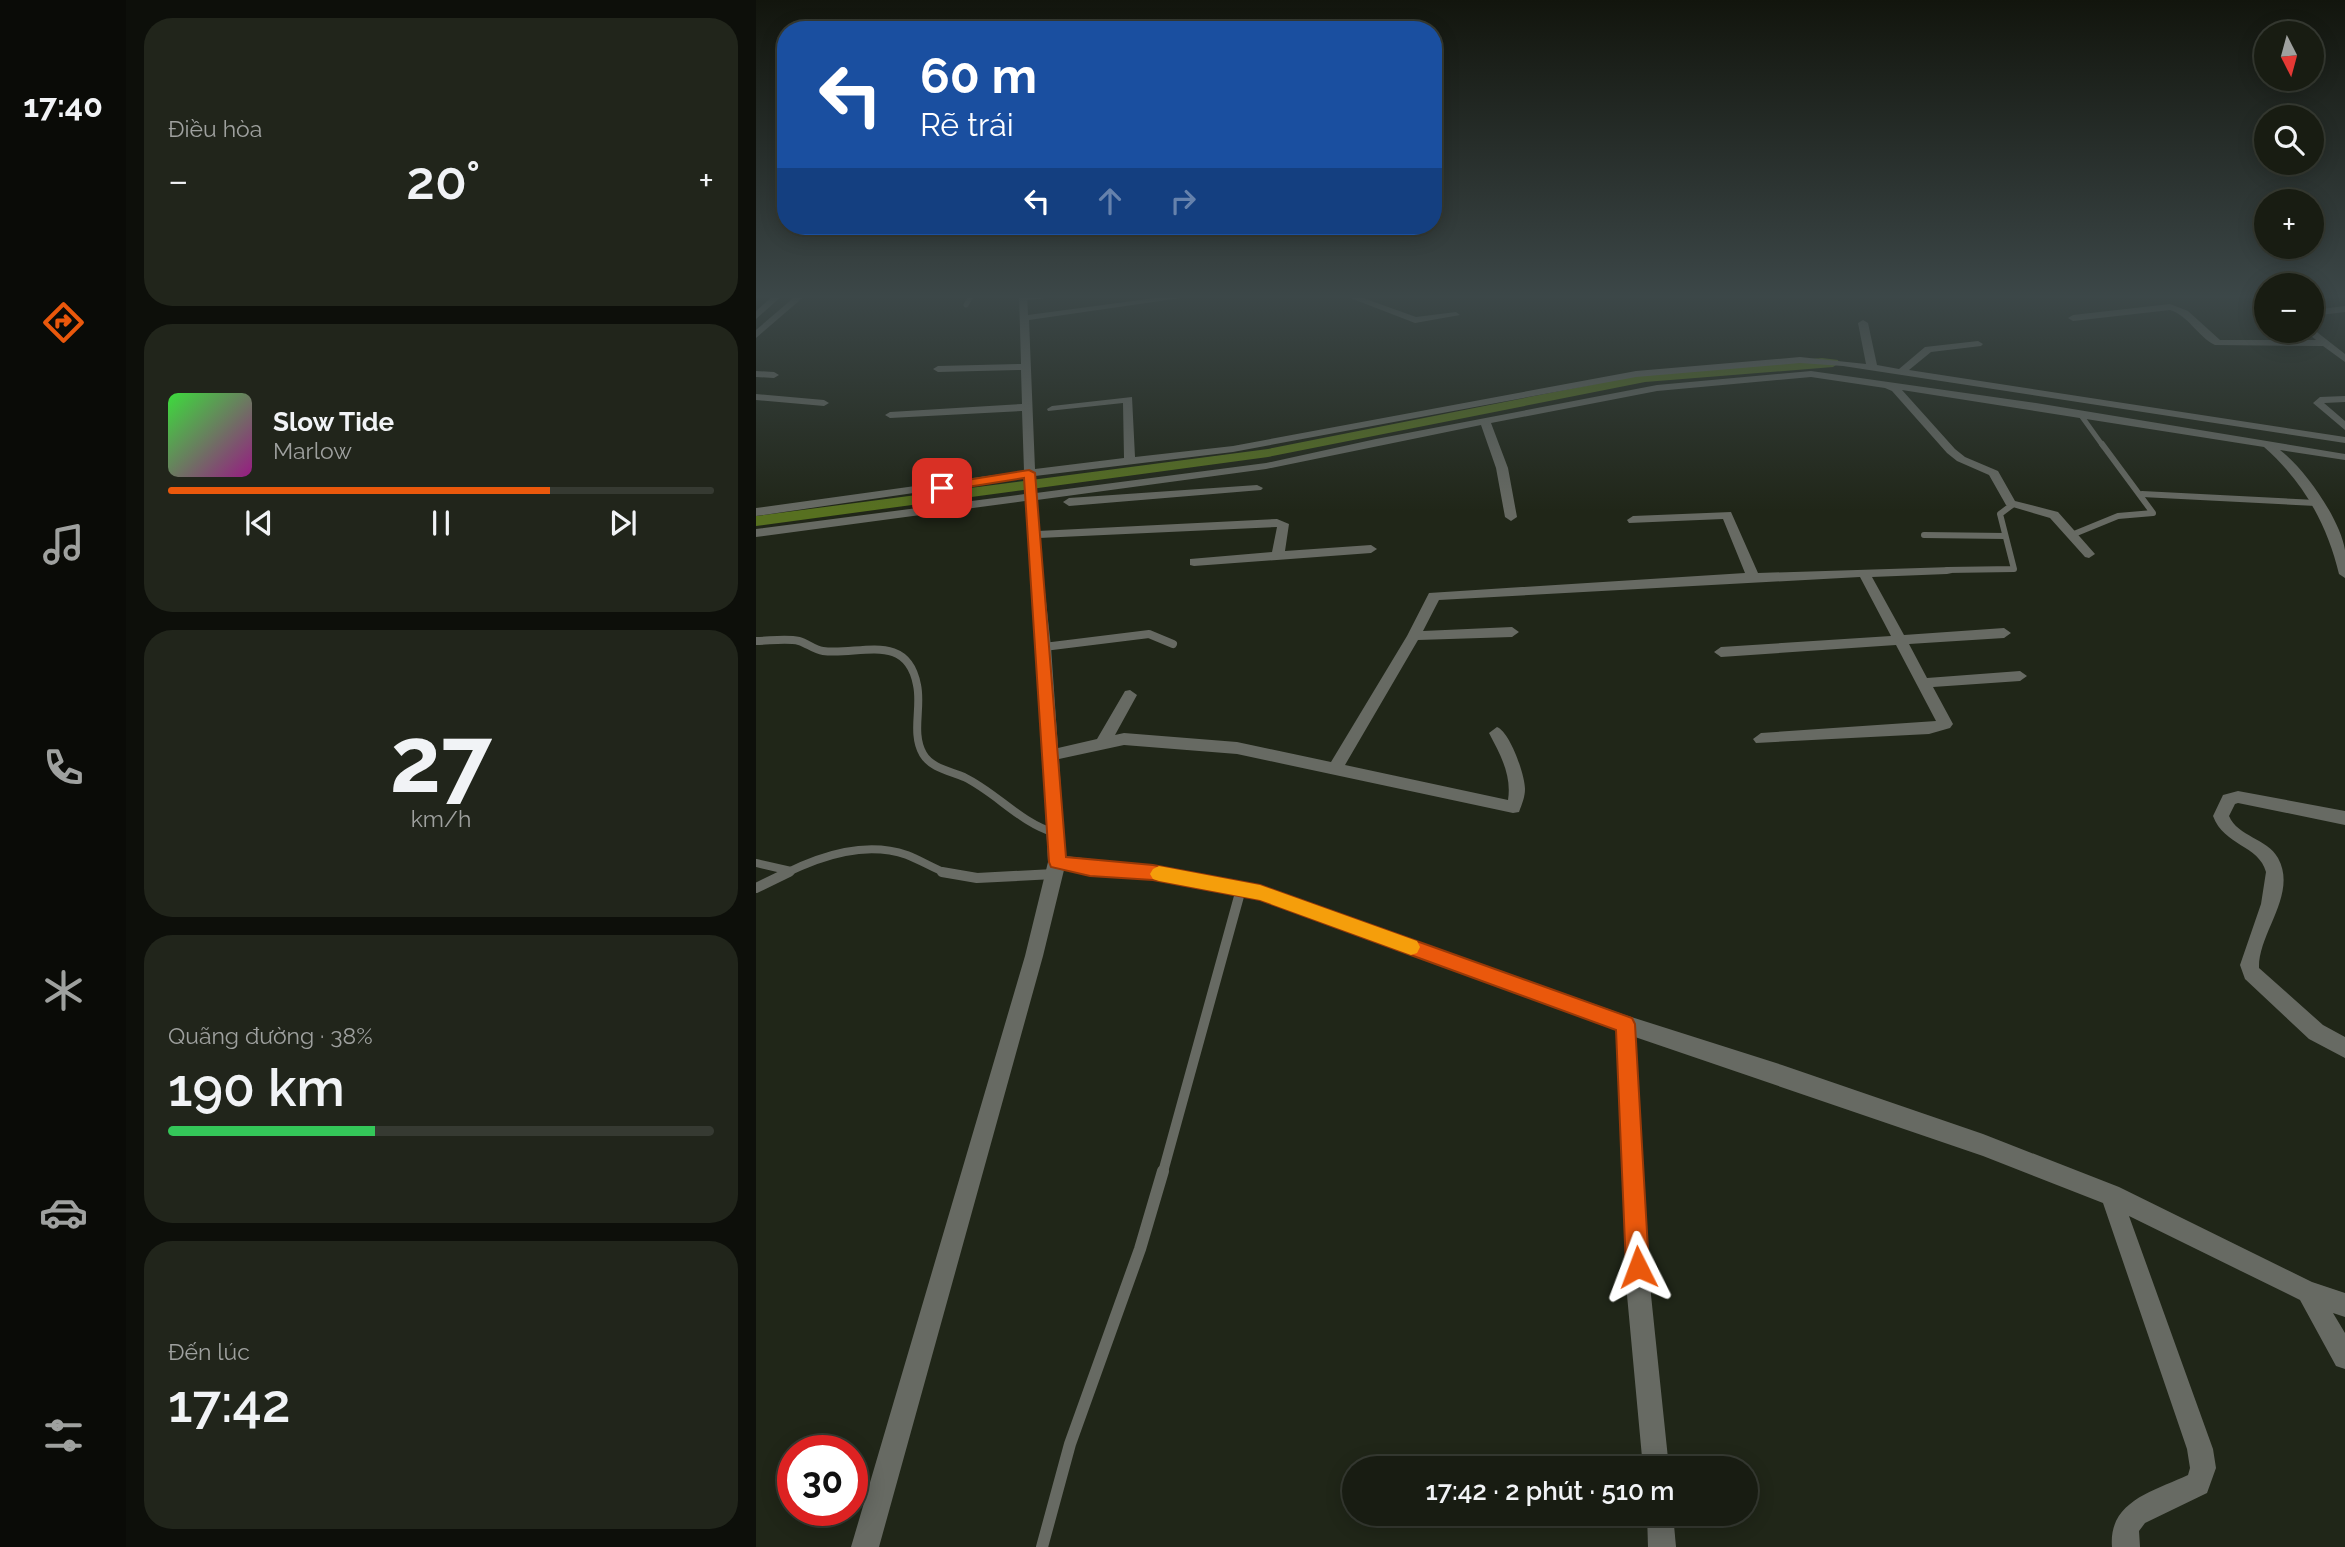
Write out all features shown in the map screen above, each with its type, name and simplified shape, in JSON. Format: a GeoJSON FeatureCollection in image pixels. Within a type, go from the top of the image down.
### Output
{"type":"FeatureCollection","features":[{"type":"Feature","properties":{"kind":"street"},"geometry":{"type":"LineString","coordinates":[[1031,488],[1130,461],[1279,442],[1636,374],[1721,366]]}},
{"type":"Feature","properties":{"kind":"street"},"geometry":{"type":"LineString","coordinates":[[1865,366],[2345,440]]}},
{"type":"Feature","properties":{"kind":"street"},"geometry":{"type":"LineString","coordinates":[[1901,372],[1908,366]]}},
{"type":"Feature","properties":{"kind":"street"},"geometry":{"type":"LineString","coordinates":[[864,1547],[1034,956],[1056,868],[1044,647],[1032,535],[1027,367],[938,369]]}},
{"type":"Feature","properties":{"kind":"street"},"geometry":{"type":"LineString","coordinates":[[756,374],[774,375]]}},
{"type":"Feature","properties":{"kind":"street"},"geometry":{"type":"LineString","coordinates":[[756,533],[1031,488],[1266,466],[1657,388],[1811,374],[2345,457]]}},
{"type":"Feature","properties":{"kind":"street"},"geometry":{"type":"LineString","coordinates":[[1882,383],[1895,389],[1961,459],[1994,473],[2012,505],[2054,515],[2074,534],[2089,554]]}},
{"type":"Feature","properties":{"kind":"street"},"geometry":{"type":"LineString","coordinates":[[756,397],[824,403]]}},
{"type":"Feature","properties":{"kind":"street"},"geometry":{"type":"LineString","coordinates":[[1052,409],[1128,399],[1130,461]]}},
{"type":"Feature","properties":{"kind":"street"},"geometry":{"type":"LineString","coordinates":[[2345,399],[2319,400],[2318,403],[2345,427]]}},
{"type":"Feature","properties":{"kind":"street"},"geometry":{"type":"LineString","coordinates":[[890,415],[1029,407]]}},
{"type":"Feature","properties":{"kind":"street"},"geometry":{"type":"LineString","coordinates":[[1485,421],[1502,468],[1511,517]]}},
{"type":"Feature","properties":{"kind":"street"},"geometry":{"type":"LineString","coordinates":[[2266,444],[2306,486],[2340,547],[2345,574]]}},
{"type":"Feature","properties":{"kind":"street"},"geometry":{"type":"LineString","coordinates":[[756,512],[942,488],[1257,488]]}},
{"type":"Feature","properties":{"kind":"street"},"geometry":{"type":"LineString","coordinates":[[1633,520],[1727,515],[1753,576]]}},
{"type":"Feature","properties":{"kind":"street"},"geometry":{"type":"LineString","coordinates":[[1032,535],[1277,523],[1283,524],[1278,556]]}},
{"type":"Feature","properties":{"kind":"street"},"geometry":{"type":"LineString","coordinates":[[1194,562],[1371,549]]}},
{"type":"Feature","properties":{"kind":"street"},"geometry":{"type":"LineString","coordinates":[[1334,770],[1415,636],[1434,596],[1753,576],[1947,570]]}},
{"type":"Feature","properties":{"kind":"street"},"geometry":{"type":"LineString","coordinates":[[1760,739],[1929,728],[1945,724],[1864,573]]}},
{"type":"Feature","properties":{"kind":"street"},"geometry":{"type":"LineString","coordinates":[[1415,636],[1512,632]]}},
{"type":"Feature","properties":{"kind":"street"},"geometry":{"type":"LineString","coordinates":[[1721,652],[2004,633]]}},
{"type":"Feature","properties":{"kind":"street"},"geometry":{"type":"LineString","coordinates":[[1923,683],[2020,676]]}},
{"type":"Feature","properties":{"kind":"street"},"geometry":{"type":"LineString","coordinates":[[1104,741],[1130,695]]}},
{"type":"Feature","properties":{"kind":"street"},"geometry":{"type":"LineString","coordinates":[[1050,755],[1104,741],[1141,739],[1237,748],[1513,807],[1518,795],[1513,767],[1497,733]]}},
{"type":"Feature","properties":{"kind":"street"},"geometry":{"type":"LineString","coordinates":[[2345,818],[2238,797],[2229,799],[2221,816],[2230,832],[2266,853],[2274,868],[2275,877],[2263,924],[2249,965],[2252,973],[2316,1032],[2345,1048]]}},
{"type":"Feature","properties":{"kind":"street"},"geometry":{"type":"LineString","coordinates":[[1056,868],[1153,873],[1241,889],[1273,898],[1625,1024],[1926,1125],[2111,1195],[2308,1292],[2345,1305]]}},
{"type":"Feature","properties":{"kind":"street"},"geometry":{"type":"LineString","coordinates":[[1625,1024],[1639,1295],[1655,1456]]}},
{"type":"Feature","properties":{"kind":"street"},"geometry":{"type":"LineString","coordinates":[[2111,1195],[2200,1449],[2203,1468],[2198,1484],[2136,1514],[2124,1532],[2126,1547]]}},
{"type":"Feature","properties":{"kind":"street"},"geometry":{"type":"LineString","coordinates":[[2308,1292],[2345,1357]]}},
{"type":"Feature","properties":{"kind":"street"},"geometry":{"type":"LineString","coordinates":[[1661,1526],[1662,1547]]}},
{"type":"Feature","properties":{"kind":"lane"},"geometry":{"type":"LineString","coordinates":[[2074,534],[2122,515],[2153,513],[2142,494],[2080,414]]}},
{"type":"Feature","properties":{"kind":"lane"},"geometry":{"type":"LineString","coordinates":[[2142,494],[2316,503]]}},
{"type":"Feature","properties":{"kind":"lane"},"geometry":{"type":"LineString","coordinates":[[1947,570],[2014,569],[2000,514],[2012,505]]}},
{"type":"Feature","properties":{"kind":"lane"},"geometry":{"type":"LineString","coordinates":[[1924,535],[2005,536]]}},
{"type":"Feature","properties":{"kind":"lane"},"geometry":{"type":"LineString","coordinates":[[1044,647],[1149,634],[1174,644]]}},
{"type":"Feature","properties":{"kind":"lane"},"geometry":{"type":"LineString","coordinates":[[756,641],[801,641],[807,647],[818,650],[886,649],[902,657],[920,687],[918,728],[923,754],[938,769],[955,772],[1041,830],[1056,833]]}},
{"type":"Feature","properties":{"kind":"lane"},"geometry":{"type":"LineString","coordinates":[[756,888],[831,853],[858,849],[898,853],[951,875],[1056,868]]}},
{"type":"Feature","properties":{"kind":"lane"},"geometry":{"type":"LineString","coordinates":[[756,863],[791,871]]}},
{"type":"Feature","properties":{"kind":"lane"},"geometry":{"type":"LineString","coordinates":[[1042,1547],[1070,1444],[1140,1249],[1194,1067],[1227,933],[1241,889]]}},
{"type":"Feature","properties":{"kind":"waterway"},"geometry":{"type":"LineString","coordinates":[[756,521],[1268,453],[1645,378],[1776,366]]}},
{"type":"Feature","properties":{"kind":"slow traffic"},"geometry":{"type":"LineString","coordinates":[[1159,874],[1260,893],[1411,947]]}},
{"type":"Feature","properties":{"kind":"route"},"geometry":{"type":"LineString","coordinates":[[942,488],[1029,473],[1058,862],[1090,868],[1153,873],[1260,893],[1625,1024],[1638,1267]]}}]}
